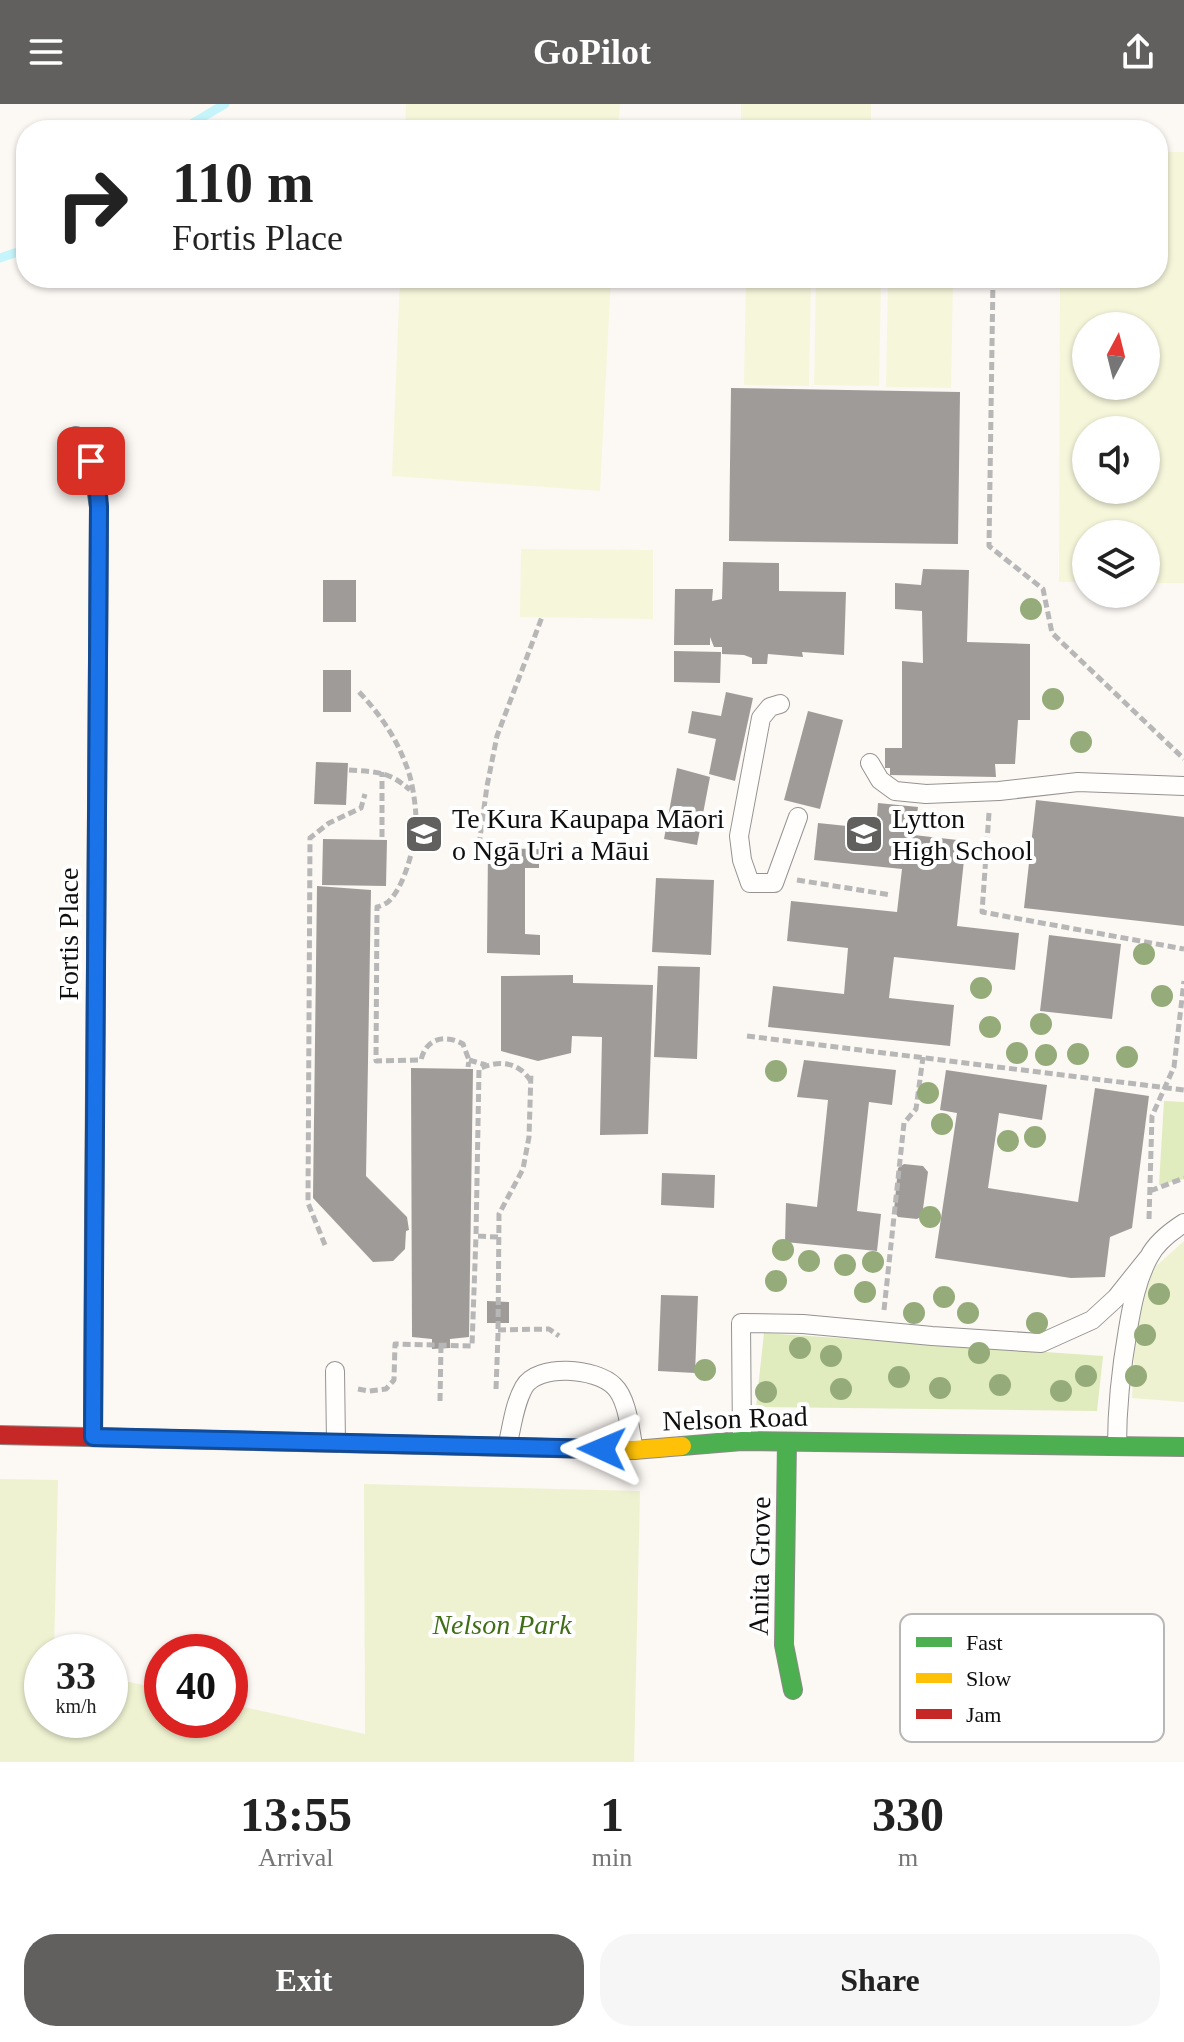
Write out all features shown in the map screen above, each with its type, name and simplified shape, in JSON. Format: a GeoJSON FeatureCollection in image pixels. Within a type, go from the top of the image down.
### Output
{"type":"FeatureCollection","features":[{"type":"Feature","properties":{"kind":"street","name":"Fortis Place"},"geometry":{"type":"LineString","coordinates":[[76,436],[91,461],[99,507],[93,1437]]}},
{"type":"Feature","properties":{"kind":"street","name":"Nelson Road"},"geometry":{"type":"LineString","coordinates":[[0,1435],[634,1450],[742,1441],[1184,1447]]}},
{"type":"Feature","properties":{"kind":"street","name":"Anita Grove"},"geometry":{"type":"LineString","coordinates":[[787,1442],[784,1645],[793,1690]]}},
{"type":"Feature","properties":{"kind":"lane"},"geometry":{"type":"LineString","coordinates":[[780,704],[770,707],[761,718],[739,836],[742,860],[750,883],[774,883],[798,817]]}},
{"type":"Feature","properties":{"kind":"lane"},"geometry":{"type":"LineString","coordinates":[[870,763],[880,780],[895,791],[926,794],[991,792],[1078,782],[1184,786]]}},
{"type":"Feature","properties":{"kind":"lane"},"geometry":{"type":"LineString","coordinates":[[742,1441],[741,1323],[803,1324],[1041,1343],[1092,1320],[1116,1298],[1162,1240],[1184,1223]]}},
{"type":"Feature","properties":{"kind":"lane"},"geometry":{"type":"LineString","coordinates":[[1117,1446],[1117,1399],[1122,1363],[1135,1295],[1148,1258]]}},
{"type":"Feature","properties":{"kind":"lane"},"geometry":{"type":"LineString","coordinates":[[507,1447],[525,1384],[545,1372],[571,1370],[598,1375],[616,1387],[626,1408],[634,1450]]}},
{"type":"Feature","properties":{"kind":"lane"},"geometry":{"type":"LineString","coordinates":[[335,1371],[336,1443]]}},
{"type":"Feature","properties":{"kind":"path"},"geometry":{"type":"LineString","coordinates":[[993,288],[989,546],[1043,589],[1052,633],[1184,759]]}},
{"type":"Feature","properties":{"kind":"path"},"geometry":{"type":"LineString","coordinates":[[479,845],[497,736],[542,617]]}},
{"type":"Feature","properties":{"kind":"path"},"geometry":{"type":"LineString","coordinates":[[359,692],[375,709],[394,738],[408,767],[416,820],[410,859],[399,886],[388,901],[377,907],[376,1061],[421,1060],[426,1047],[440,1038],[448,1038],[463,1044],[469,1063],[486,1065]]}},
{"type":"Feature","properties":{"kind":"path"},"geometry":{"type":"LineString","coordinates":[[349,770],[382,772],[398,778],[412,791]]}},
{"type":"Feature","properties":{"kind":"path"},"geometry":{"type":"LineString","coordinates":[[382,772],[382,837]]}},
{"type":"Feature","properties":{"kind":"path"},"geometry":{"type":"LineString","coordinates":[[991,792],[982,912],[1184,949]]}},
{"type":"Feature","properties":{"kind":"path"},"geometry":{"type":"LineString","coordinates":[[325,1245],[308,1203],[310,838],[329,823],[361,808],[365,794]]}},
{"type":"Feature","properties":{"kind":"path"},"geometry":{"type":"LineString","coordinates":[[776,877],[891,895]]}},
{"type":"Feature","properties":{"kind":"path"},"geometry":{"type":"LineString","coordinates":[[1148,1258],[1152,1116],[1174,1067],[1184,981]]}},
{"type":"Feature","properties":{"kind":"path"},"geometry":{"type":"LineString","coordinates":[[747,1036],[1184,1090]]}},
{"type":"Feature","properties":{"kind":"path"},"geometry":{"type":"LineString","coordinates":[[882,1331],[904,1123],[916,1109],[923,1057]]}},
{"type":"Feature","properties":{"kind":"path"},"geometry":{"type":"LineString","coordinates":[[355,1380],[357,1389],[386,1389],[394,1380],[395,1344],[472,1346],[479,1069],[492,1063],[511,1064],[525,1071],[530,1081]]}},
{"type":"Feature","properties":{"kind":"path"},"geometry":{"type":"LineString","coordinates":[[518,1403],[495,1403],[498,1237],[499,1214],[523,1169],[529,1137],[531,1072]]}},
{"type":"Feature","properties":{"kind":"path"},"geometry":{"type":"LineString","coordinates":[[1150,1191],[1184,1178]]}},
{"type":"Feature","properties":{"kind":"path"},"geometry":{"type":"LineString","coordinates":[[476,1236],[498,1237]]}},
{"type":"Feature","properties":{"kind":"path"},"geometry":{"type":"LineString","coordinates":[[498,1330],[549,1329],[559,1336]]}},
{"type":"Feature","properties":{"kind":"path"},"geometry":{"type":"LineString","coordinates":[[440,1401],[441,1345]]}},
{"type":"Feature","properties":{"kind":"green space"},"geometry":{"type":"Polygon","coordinates":[[[406,104],[620,104],[619,120],[405,120],[406,104]]]}},
{"type":"Feature","properties":{"kind":"green space"},"geometry":{"type":"Polygon","coordinates":[[[741,104],[871,104],[871,120],[741,120],[741,104]]]}},
{"type":"Feature","properties":{"kind":"green space"},"geometry":{"type":"Polygon","coordinates":[[[1168,152],[1184,152],[1184,583],[1160,583],[1160,520],[1072,520],[1072,582],[1059,582],[1060,288],[1168,288],[1168,152]]]}},
{"type":"Feature","properties":{"kind":"green space"},"geometry":{"type":"Polygon","coordinates":[[[400,288],[610,288],[600,491],[392,476],[400,288]]]}},
{"type":"Feature","properties":{"kind":"green space"},"geometry":{"type":"Polygon","coordinates":[[[746,288],[811,288],[809,386],[744,385],[746,288]]]}},
{"type":"Feature","properties":{"kind":"green space"},"geometry":{"type":"Polygon","coordinates":[[[816,288],[881,288],[879,386],[814,385],[816,288]]]}},
{"type":"Feature","properties":{"kind":"green space"},"geometry":{"type":"Polygon","coordinates":[[[888,288],[953,288],[951,388],[886,387],[888,288]]]}},
{"type":"Feature","properties":{"kind":"green space"},"geometry":{"type":"Polygon","coordinates":[[[521,549],[653,550],[653,619],[520,617],[521,549]]]}},
{"type":"Feature","properties":{"kind":"green space"},"geometry":{"type":"Polygon","coordinates":[[[1164,1101],[1184,1102],[1184,1179],[1159,1185],[1164,1101]]]}},
{"type":"Feature","properties":{"kind":"green space"},"geometry":{"type":"Polygon","coordinates":[[[1184,1241],[1184,1402],[1132,1398],[1135,1340],[1142,1298],[1155,1267],[1184,1241]]]}},
{"type":"Feature","properties":{"kind":"green space"},"geometry":{"type":"Polygon","coordinates":[[[764,1333],[1103,1356],[1097,1411],[756,1407],[764,1333]]]}},
{"type":"Feature","properties":{"kind":"green space","name":"Nelson Park"},"geometry":{"type":"Polygon","coordinates":[[[0,1479],[58,1480],[54,1634],[24,1634],[24,1738],[128,1738],[128,1682],[144,1685],[144,1738],[248,1738],[248,1708],[365,1734],[364,1484],[640,1491],[634,1762],[0,1762],[0,1479]]]}},
{"type":"Feature","properties":{"kind":"building"},"geometry":{"type":"Polygon","coordinates":[[[731,388],[960,392],[958,544],[729,541],[731,388]]]}},
{"type":"Feature","properties":{"kind":"building"},"geometry":{"type":"Polygon","coordinates":[[[723,562],[779,563],[779,591],[846,592],[844,655],[802,652],[803,657],[768,654],[767,664],[752,664],[752,658],[744,655],[722,654],[722,647],[714,647],[710,637],[710,645],[674,645],[675,589],[713,589],[712,601],[722,599],[723,562]]]}},
{"type":"Feature","properties":{"kind":"building"},"geometry":{"type":"Polygon","coordinates":[[[923,569],[969,570],[967,642],[1030,644],[1030,720],[1018,720],[1015,764],[995,764],[996,777],[890,775],[890,768],[885,768],[885,748],[902,748],[902,661],[923,663],[922,611],[895,609],[895,583],[921,585],[923,569]]]}},
{"type":"Feature","properties":{"kind":"building"},"geometry":{"type":"Polygon","coordinates":[[[323,580],[356,580],[356,622],[323,622],[323,580]]]}},
{"type":"Feature","properties":{"kind":"building"},"geometry":{"type":"Polygon","coordinates":[[[674,651],[721,652],[720,683],[674,682],[674,651]]]}},
{"type":"Feature","properties":{"kind":"building"},"geometry":{"type":"Polygon","coordinates":[[[323,670],[351,670],[351,712],[323,712],[323,670]]]}},
{"type":"Feature","properties":{"kind":"building"},"geometry":{"type":"Polygon","coordinates":[[[726,692],[753,698],[735,781],[709,774],[716,739],[688,733],[692,711],[721,716],[726,692]]]}},
{"type":"Feature","properties":{"kind":"building"},"geometry":{"type":"Polygon","coordinates":[[[808,711],[843,720],[820,809],[784,800],[808,711]]]}},
{"type":"Feature","properties":{"kind":"building"},"geometry":{"type":"Polygon","coordinates":[[[316,762],[348,763],[346,805],[314,804],[316,762]]]}},
{"type":"Feature","properties":{"kind":"building"},"geometry":{"type":"Polygon","coordinates":[[[677,768],[710,777],[697,845],[664,839],[677,768]]]}},
{"type":"Feature","properties":{"kind":"building"},"geometry":{"type":"Polygon","coordinates":[[[1036,800],[1184,817],[1184,926],[1024,908],[1036,800]]]}},
{"type":"Feature","properties":{"kind":"building"},"geometry":{"type":"Polygon","coordinates":[[[878,803],[918,807],[914,835],[966,841],[957,926],[1019,933],[1015,970],[894,957],[889,998],[954,1005],[950,1046],[768,1027],[773,986],[844,994],[848,948],[787,941],[791,901],[897,912],[902,869],[814,860],[818,823],[876,829],[878,803]]]}},
{"type":"Feature","properties":{"kind":"building"},"geometry":{"type":"Polygon","coordinates":[[[323,839],[387,840],[386,886],[322,885],[323,839]]]}},
{"type":"Feature","properties":{"kind":"building"},"geometry":{"type":"Polygon","coordinates":[[[488,848],[539,849],[539,868],[525,868],[525,934],[540,935],[540,955],[487,953],[488,848]]]}},
{"type":"Feature","properties":{"kind":"building"},"geometry":{"type":"Polygon","coordinates":[[[656,878],[714,880],[711,955],[652,952],[656,878]]]}},
{"type":"Feature","properties":{"kind":"building"},"geometry":{"type":"Polygon","coordinates":[[[317,886],[371,890],[366,1176],[407,1217],[409,1230],[406,1231],[405,1249],[393,1261],[373,1262],[313,1198],[317,886]]]}},
{"type":"Feature","properties":{"kind":"building"},"geometry":{"type":"Polygon","coordinates":[[[1049,935],[1121,944],[1112,1019],[1040,1011],[1049,935]]]}},
{"type":"Feature","properties":{"kind":"building"},"geometry":{"type":"Polygon","coordinates":[[[658,966],[700,967],[697,1059],[654,1057],[658,966]]]}},
{"type":"Feature","properties":{"kind":"building"},"geometry":{"type":"Polygon","coordinates":[[[573,975],[573,983],[653,985],[648,1134],[600,1135],[602,1037],[572,1036],[571,1053],[538,1061],[501,1051],[501,976],[573,975]]]}},
{"type":"Feature","properties":{"kind":"building"},"geometry":{"type":"Polygon","coordinates":[[[804,1060],[896,1070],[892,1105],[869,1102],[857,1211],[881,1214],[877,1251],[785,1242],[786,1203],[817,1207],[828,1100],[797,1097],[804,1060]]]}},
{"type":"Feature","properties":{"kind":"building"},"geometry":{"type":"Polygon","coordinates":[[[411,1068],[473,1069],[469,1337],[450,1339],[450,1348],[432,1349],[432,1339],[412,1337],[411,1068]]]}},
{"type":"Feature","properties":{"kind":"building"},"geometry":{"type":"Polygon","coordinates":[[[946,1070],[1047,1085],[1042,1120],[999,1113],[988,1188],[1078,1202],[1095,1088],[1149,1096],[1132,1228],[1110,1237],[1105,1277],[1071,1278],[935,1258],[957,1113],[940,1110],[946,1070]]]}},
{"type":"Feature","properties":{"kind":"building"},"geometry":{"type":"Polygon","coordinates":[[[904,1164],[923,1166],[928,1172],[922,1216],[917,1219],[898,1217],[894,1211],[898,1168],[904,1164]]]}},
{"type":"Feature","properties":{"kind":"building"},"geometry":{"type":"Polygon","coordinates":[[[662,1173],[715,1175],[714,1208],[661,1205],[662,1173]]]}},
{"type":"Feature","properties":{"kind":"building"},"geometry":{"type":"Polygon","coordinates":[[[661,1295],[698,1296],[695,1373],[658,1371],[661,1295]]]}},
{"type":"Feature","properties":{"kind":"building"},"geometry":{"type":"Polygon","coordinates":[[[487,1301],[509,1302],[509,1323],[487,1323],[487,1301]]]}},
{"type":"Feature","properties":{"kind":"waterway"},"geometry":{"type":"LineString","coordinates":[[198,120],[225,104]]}},
{"type":"Feature","properties":{"kind":"waterway"},"geometry":{"type":"LineString","coordinates":[[0,258],[16,252]]}},
{"type":"Feature","properties":{"kind":"traffic: fast"},"geometry":{"type":"LineString","coordinates":[[76,436],[93,470],[99,507],[96,957]]}},
{"type":"Feature","properties":{"kind":"traffic: fast"},"geometry":{"type":"LineString","coordinates":[[93,1437],[94,1223]]}},
{"type":"Feature","properties":{"kind":"traffic: fast"},"geometry":{"type":"LineString","coordinates":[[682,1446],[742,1441],[1184,1447]]}},
{"type":"Feature","properties":{"kind":"traffic: fast"},"geometry":{"type":"LineString","coordinates":[[787,1442],[784,1645],[793,1690]]}},
{"type":"Feature","properties":{"kind":"traffic: slow"},"geometry":{"type":"LineString","coordinates":[[94,1223],[96,957]]}},
{"type":"Feature","properties":{"kind":"traffic: slow"},"geometry":{"type":"LineString","coordinates":[[383,1444],[634,1450],[682,1446]]}},
{"type":"Feature","properties":{"kind":"traffic: jam"},"geometry":{"type":"LineString","coordinates":[[0,1435],[383,1444]]}},
{"type":"Feature","properties":{"kind":"place","name":"Te Kura Kaupapa Māori o Ngā Uri a Māui"},"geometry":{"type":"Point","coordinates":[424,834]}},
{"type":"Feature","properties":{"kind":"place","name":"Lytton High School"},"geometry":{"type":"Point","coordinates":[864,834]}},
{"type":"Feature","properties":{"kind":"route"},"geometry":{"type":"LineString","coordinates":[[91,461],[99,507],[93,1437],[602,1449]]}}]}
